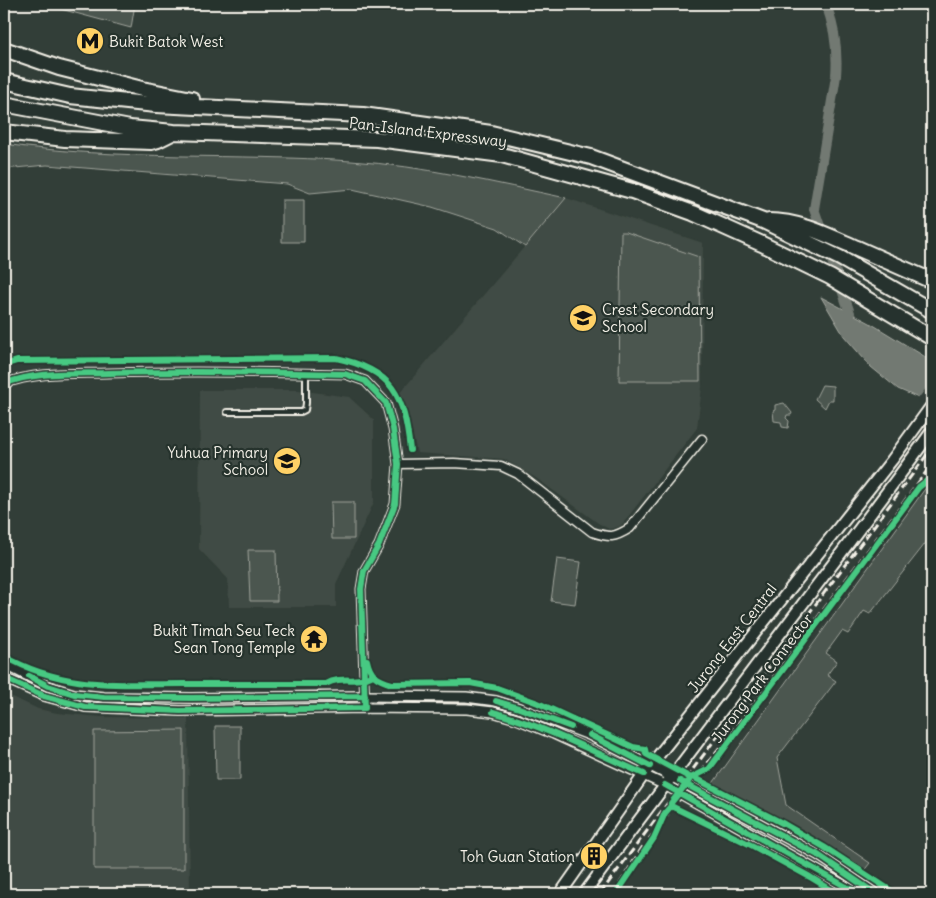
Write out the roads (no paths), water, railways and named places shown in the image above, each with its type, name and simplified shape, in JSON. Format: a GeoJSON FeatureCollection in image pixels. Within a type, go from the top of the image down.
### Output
{"type":"FeatureCollection","features":[{"type":"Feature","properties":{"kind":"highway"},"geometry":{"type":"LineString","coordinates":[[4,49],[59,68],[180,97],[259,104],[276,110]]}},
{"type":"Feature","properties":{"kind":"highway","name":"Pan-Island Expressway"},"geometry":{"type":"LineString","coordinates":[[4,81],[70,96],[156,105],[363,115],[491,133],[591,157],[763,221],[840,258],[932,311]]}},
{"type":"Feature","properties":{"kind":"highway","name":"Pan-Island Expressway"},"geometry":{"type":"LineString","coordinates":[[4,104],[130,128],[174,132],[377,140],[502,155],[632,191],[693,213],[830,277],[932,338]]}},
{"type":"Feature","properties":{"kind":"highway"},"geometry":{"type":"LineString","coordinates":[[4,132],[65,139],[152,142],[174,132]]}},
{"type":"Feature","properties":{"kind":"highway"},"geometry":{"type":"LineString","coordinates":[[763,221],[782,221],[819,232],[932,281]]}},
{"type":"Feature","properties":{"kind":"main road","name":"Jurong East Central"},"geometry":{"type":"LineString","coordinates":[[560,894],[647,770],[892,460],[932,405]]}},
{"type":"Feature","properties":{"kind":"main road"},"geometry":{"type":"LineString","coordinates":[[584,894],[932,431]]}},
{"type":"Feature","properties":{"kind":"street"},"geometry":{"type":"LineString","coordinates":[[4,384],[19,378],[180,371],[345,374],[365,382],[386,404],[393,429],[398,464],[395,504],[379,545],[364,572],[361,590],[365,708]]}},
{"type":"Feature","properties":{"kind":"street"},"geometry":{"type":"LineString","coordinates":[[398,464],[454,463],[501,466],[518,474],[592,532],[617,537],[630,528],[702,439]]}},
{"type":"Feature","properties":{"kind":"street"},"geometry":{"type":"LineString","coordinates":[[4,664],[48,686],[74,694],[104,697],[365,696],[466,698],[496,702],[520,708],[589,734],[647,770]]}},
{"type":"Feature","properties":{"kind":"street"},"geometry":{"type":"LineString","coordinates":[[4,678],[44,696],[85,706],[180,710],[467,709],[493,712],[517,719],[647,770],[818,855],[876,894]]}},
{"type":"Feature","properties":{"kind":"street"},"geometry":{"type":"LineString","coordinates":[[668,780],[858,894]]}},
{"type":"Feature","properties":{"kind":"lane"},"geometry":{"type":"LineString","coordinates":[[226,412],[301,412],[304,410],[306,403],[306,373]]}},
{"type":"Feature","properties":{"kind":"lane"},"geometry":{"type":"LineString","coordinates":[[858,894],[864,885]]}},
{"type":"Feature","properties":{"kind":"waterway"},"geometry":{"type":"LineString","coordinates":[[826,4],[835,39],[837,57],[836,76],[814,209],[850,313]]}},
{"type":"Feature","properties":{"kind":"railway"},"geometry":{"type":"LineString","coordinates":[[600,894],[932,448]]}},
{"type":"Feature","properties":{"kind":"railway"},"geometry":{"type":"LineString","coordinates":[[649,839],[756,700],[932,464]]}},
{"type":"Feature","properties":{"kind":"railway"},"geometry":{"type":"LineString","coordinates":[[613,894],[643,846]]}},
{"type":"Feature","properties":{"kind":"railway"},"geometry":{"type":"LineString","coordinates":[[591,894],[601,880]]}},
{"type":"Feature","properties":{"kind":"place","name":"Bukit Batok West"},"geometry":{"type":"Point","coordinates":[90,41]}},
{"type":"Feature","properties":{"kind":"place","name":"Crest Secondary School"},"geometry":{"type":"Point","coordinates":[583,318]}},
{"type":"Feature","properties":{"kind":"place","name":"Yuhua Primary School"},"geometry":{"type":"Point","coordinates":[287,461]}},
{"type":"Feature","properties":{"kind":"place","name":"Bukit Timah Seu Teck Sean Tong Temple"},"geometry":{"type":"Point","coordinates":[314,639]}},
{"type":"Feature","properties":{"kind":"place","name":"Toh Guan Station"},"geometry":{"type":"Point","coordinates":[594,856]}}]}
